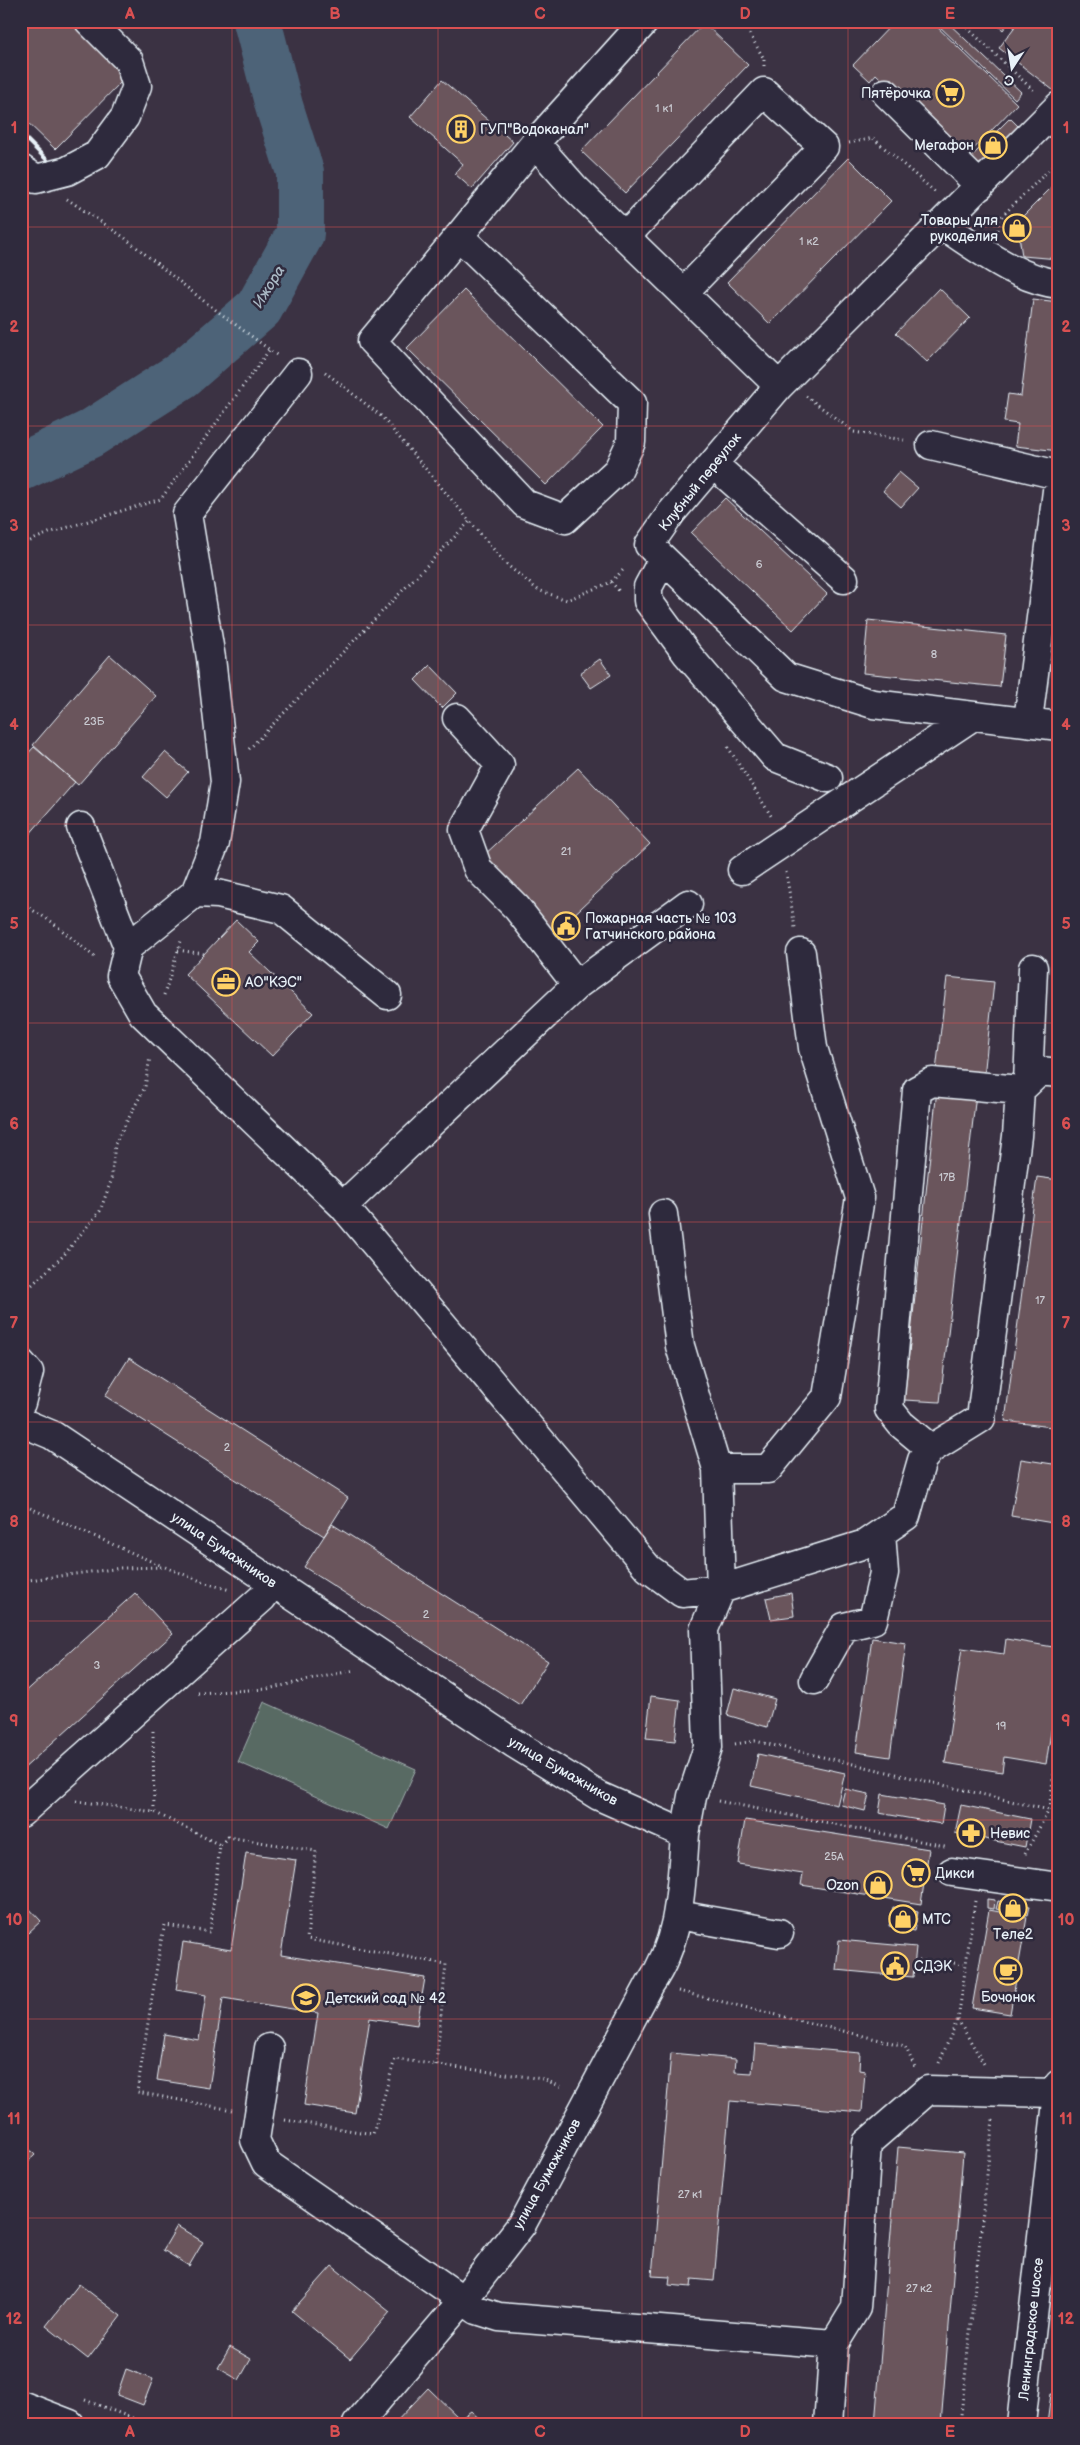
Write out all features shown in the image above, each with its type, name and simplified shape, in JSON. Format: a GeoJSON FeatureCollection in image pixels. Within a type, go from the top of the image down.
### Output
{"type":"FeatureCollection","features":[{"type":"Feature","properties":{"kind":"street"},"geometry":{"type":"LineString","coordinates":[[29,174],[67,171],[97,156],[125,117],[137,86],[129,61],[89,21]]}},
{"type":"Feature","properties":{"kind":"street"},"geometry":{"type":"LineString","coordinates":[[459,236],[632,403],[631,442],[618,470],[565,519],[525,504],[372,341],[535,143],[645,21]]}},
{"type":"Feature","properties":{"kind":"street"},"geometry":{"type":"LineString","coordinates":[[626,236],[764,92],[824,147],[683,293]]}},
{"type":"Feature","properties":{"kind":"street"},"geometry":{"type":"LineString","coordinates":[[886,93],[980,186]]}},
{"type":"Feature","properties":{"kind":"street","name":"Клубный переулок"},"geometry":{"type":"LineString","coordinates":[[1050,102],[980,186],[782,383],[672,512],[649,545],[786,677],[873,704],[1059,726]]}},
{"type":"Feature","properties":{"kind":"street"},"geometry":{"type":"LineString","coordinates":[[535,143],[574,187],[683,293],[782,383]]}},
{"type":"Feature","properties":{"kind":"street"},"geometry":{"type":"LineString","coordinates":[[949,218],[1003,264],[1041,282],[1059,284]]}},
{"type":"Feature","properties":{"kind":"street"},"geometry":{"type":"LineString","coordinates":[[128,947],[195,893],[215,843],[225,782],[211,658],[187,514],[298,373]]}},
{"type":"Feature","properties":{"kind":"street"},"geometry":{"type":"LineString","coordinates":[[931,445],[1058,476],[1028,721]]}},
{"type":"Feature","properties":{"kind":"street"},"geometry":{"type":"LineString","coordinates":[[713,464],[844,579]]}},
{"type":"Feature","properties":{"kind":"street"},"geometry":{"type":"LineString","coordinates":[[663,559],[648,587],[648,600],[687,654],[775,757],[828,778]]}},
{"type":"Feature","properties":{"kind":"street"},"geometry":{"type":"LineString","coordinates":[[742,870],[973,716]]}},
{"type":"Feature","properties":{"kind":"street"},"geometry":{"type":"LineString","coordinates":[[457,718],[500,766],[464,830],[478,869],[518,908],[576,985]]}},
{"type":"Feature","properties":{"kind":"street"},"geometry":{"type":"LineString","coordinates":[[81,827],[128,947],[121,976],[143,1014],[343,1206],[648,1568],[682,1593],[721,1589],[865,1544],[906,1516],[922,1460],[930,1449],[981,1418],[1024,1086],[1033,968]]}},
{"type":"Feature","properties":{"kind":"street"},"geometry":{"type":"LineString","coordinates":[[195,893],[218,894],[281,909],[387,995]]}},
{"type":"Feature","properties":{"kind":"street"},"geometry":{"type":"LineString","coordinates":[[343,1206],[576,985],[688,904]]}},
{"type":"Feature","properties":{"kind":"street"},"geometry":{"type":"LineString","coordinates":[[718,1469],[768,1469],[827,1397],[860,1198],[813,1048],[801,953]]}},
{"type":"Feature","properties":{"kind":"street"},"geometry":{"type":"LineString","coordinates":[[930,1449],[901,1424],[889,1409],[917,1090],[932,1082],[1024,1086],[1040,1071],[1059,1073]]}},
{"type":"Feature","properties":{"kind":"street"},"geometry":{"type":"LineString","coordinates":[[663,1214],[680,1346],[718,1469],[721,1589],[704,1630],[708,1748],[692,1796],[685,1834]]}},
{"type":"Feature","properties":{"kind":"street"},"geometry":{"type":"LineString","coordinates":[[21,1363],[29,1372],[21,1403]]}},
{"type":"Feature","properties":{"kind":"street","name":"улица Бумажников"},"geometry":{"type":"LineString","coordinates":[[21,1422],[52,1435],[267,1590],[392,1663],[514,1744],[599,1796],[685,1834],[678,1915],[663,1965],[650,1984],[522,2224],[463,2300],[357,2424]]}},
{"type":"Feature","properties":{"kind":"street"},"geometry":{"type":"LineString","coordinates":[[814,1680],[844,1628],[873,1620],[884,1573],[881,1533]]}},
{"type":"Feature","properties":{"kind":"street"},"geometry":{"type":"LineString","coordinates":[[31,1804],[267,1590]]}},
{"type":"Feature","properties":{"kind":"street"},"geometry":{"type":"LineString","coordinates":[[949,1859],[1011,1882],[1059,1888]]}},
{"type":"Feature","properties":{"kind":"street"},"geometry":{"type":"LineString","coordinates":[[678,1915],[779,1933]]}},
{"type":"Feature","properties":{"kind":"street"},"geometry":{"type":"LineString","coordinates":[[269,2048],[255,2140],[266,2163],[477,2310],[499,2317],[834,2344]]}},
{"type":"Feature","properties":{"kind":"street"},"geometry":{"type":"LineString","coordinates":[[828,2424],[834,2344],[856,2308],[867,2143],[928,2090],[996,2091],[1058,2089]]}},
{"type":"Feature","properties":{"kind":"street","name":"Ленинградское шоссе"},"geometry":{"type":"LineString","coordinates":[[1021,2424],[1058,2089]]}},
{"type":"Feature","properties":{"kind":"street"},"geometry":{"type":"LineString","coordinates":[[21,2405],[70,2424]]}},
{"type":"Feature","properties":{"kind":"path"},"geometry":{"type":"LineString","coordinates":[[742,21],[764,59],[764,92]]}},
{"type":"Feature","properties":{"kind":"path"},"geometry":{"type":"LineString","coordinates":[[960,21],[1050,102]]}},
{"type":"Feature","properties":{"kind":"path"},"geometry":{"type":"LineString","coordinates":[[824,147],[873,138],[949,218]]}},
{"type":"Feature","properties":{"kind":"path"},"geometry":{"type":"LineString","coordinates":[[998,235],[998,220],[1059,160]]}},
{"type":"Feature","properties":{"kind":"path"},"geometry":{"type":"LineString","coordinates":[[21,545],[49,533],[161,499],[270,349],[205,302],[125,238],[29,174]]}},
{"type":"Feature","properties":{"kind":"path"},"geometry":{"type":"LineString","coordinates":[[298,373],[313,363],[381,416],[506,564],[538,590],[568,600],[612,582]]}},
{"type":"Feature","properties":{"kind":"path"},"geometry":{"type":"LineString","coordinates":[[782,383],[854,432],[931,445]]}},
{"type":"Feature","properties":{"kind":"path"},"geometry":{"type":"LineString","coordinates":[[225,782],[245,753],[469,522]]}},
{"type":"Feature","properties":{"kind":"path"},"geometry":{"type":"LineString","coordinates":[[21,1295],[63,1256],[100,1211],[111,1181],[115,1144],[145,1087],[155,1024],[195,893]]}},
{"type":"Feature","properties":{"kind":"path"},"geometry":{"type":"LineString","coordinates":[[790,896],[801,953]]}},
{"type":"Feature","properties":{"kind":"path"},"geometry":{"type":"LineString","coordinates":[[21,903],[52,922],[121,976]]}},
{"type":"Feature","properties":{"kind":"path"},"geometry":{"type":"LineString","coordinates":[[178,950],[204,954]]}},
{"type":"Feature","properties":{"kind":"path"},"geometry":{"type":"LineString","coordinates":[[21,1504],[206,1583],[267,1590]]}},
{"type":"Feature","properties":{"kind":"path"},"geometry":{"type":"LineString","coordinates":[[21,1581],[121,1568],[165,1567]]}},
{"type":"Feature","properties":{"kind":"path"},"geometry":{"type":"LineString","coordinates":[[154,1812],[152,1696],[267,1689],[392,1663]]}},
{"type":"Feature","properties":{"kind":"path"},"geometry":{"type":"LineString","coordinates":[[1011,1882],[1049,1810],[1059,1734]]}},
{"type":"Feature","properties":{"kind":"path"},"geometry":{"type":"LineString","coordinates":[[708,1748],[755,1742],[1049,1810]]}},
{"type":"Feature","properties":{"kind":"path"},"geometry":{"type":"LineString","coordinates":[[692,1796],[949,1859]]}},
{"type":"Feature","properties":{"kind":"path"},"geometry":{"type":"LineString","coordinates":[[31,1804],[154,1812],[220,1845]]}},
{"type":"Feature","properties":{"kind":"path"},"geometry":{"type":"LineString","coordinates":[[210,1932],[220,1845],[228,1837],[316,1851],[307,1939],[446,1964],[436,2065]]}},
{"type":"Feature","properties":{"kind":"path"},"geometry":{"type":"LineString","coordinates":[[928,2090],[958,2020],[964,1964],[976,1891]]}},
{"type":"Feature","properties":{"kind":"path"},"geometry":{"type":"LineString","coordinates":[[919,1960],[964,1964]]}},
{"type":"Feature","properties":{"kind":"path"},"geometry":{"type":"LineString","coordinates":[[650,1984],[905,2046],[928,2090]]}},
{"type":"Feature","properties":{"kind":"path"},"geometry":{"type":"LineString","coordinates":[[958,2020],[996,2085],[960,2424]]}},
{"type":"Feature","properties":{"kind":"green space"},"geometry":{"type":"Polygon","coordinates":[[[264,1702],[416,1769],[389,1829],[238,1762],[264,1702]]]}},
{"type":"Feature","properties":{"kind":"building"},"geometry":{"type":"Polygon","coordinates":[[[21,21],[74,21],[129,74],[55,149],[21,116],[21,21]]]}},
{"type":"Feature","properties":{"kind":"building","name":"Пятёрочка"},"geometry":{"type":"Polygon","coordinates":[[[895,21],[931,21],[1017,104],[964,159],[876,74],[870,81],[853,65],[895,21]]]}},
{"type":"Feature","properties":{"kind":"building"},"geometry":{"type":"Polygon","coordinates":[[[946,21],[1021,92],[1015,99],[935,22],[946,21]]]}},
{"type":"Feature","properties":{"kind":"building"},"geometry":{"type":"Polygon","coordinates":[[[993,21],[1010,21],[1003,30],[993,21]]]}},
{"type":"Feature","properties":{"kind":"building"},"geometry":{"type":"Polygon","coordinates":[[[1019,21],[1059,21],[1058,94],[999,48],[1019,21]]]}},
{"type":"Feature","properties":{"kind":"building"},"geometry":{"type":"Polygon","coordinates":[[[704,23],[748,65],[625,193],[581,151],[704,23]]]}},
{"type":"Feature","properties":{"kind":"building","name":"ГУП\"Водоканал\""},"geometry":{"type":"Polygon","coordinates":[[[442,80],[513,142],[472,189],[455,174],[463,164],[410,117],[442,80]]]}},
{"type":"Feature","properties":{"kind":"building","name":"Мегафон"},"geometry":{"type":"Polygon","coordinates":[[[1010,118],[1020,128],[976,171],[966,162],[1010,118]]]}},
{"type":"Feature","properties":{"kind":"building"},"geometry":{"type":"Polygon","coordinates":[[[848,158],[891,201],[770,324],[727,282],[848,158]]]}},
{"type":"Feature","properties":{"kind":"building"},"geometry":{"type":"Polygon","coordinates":[[[1059,180],[1059,259],[1022,256],[1017,222],[1059,180]]]}},
{"type":"Feature","properties":{"kind":"building"},"geometry":{"type":"Polygon","coordinates":[[[939,288],[970,318],[927,362],[896,333],[939,288]]]}},
{"type":"Feature","properties":{"kind":"building"},"geometry":{"type":"Polygon","coordinates":[[[464,290],[603,427],[546,485],[407,348],[464,290]]]}},
{"type":"Feature","properties":{"kind":"building"},"geometry":{"type":"Polygon","coordinates":[[[1033,299],[1059,302],[1059,451],[1015,446],[1018,424],[1004,422],[1008,394],[1021,396],[1033,299]]]}},
{"type":"Feature","properties":{"kind":"building"},"geometry":{"type":"Polygon","coordinates":[[[899,472],[918,488],[901,507],[883,491],[899,472]]]}},
{"type":"Feature","properties":{"kind":"building"},"geometry":{"type":"Polygon","coordinates":[[[725,498],[827,594],[793,630],[691,533],[725,498]]]}},
{"type":"Feature","properties":{"kind":"building"},"geometry":{"type":"Polygon","coordinates":[[[868,620],[1006,635],[1000,687],[863,673],[868,620]]]}},
{"type":"Feature","properties":{"kind":"building"},"geometry":{"type":"Polygon","coordinates":[[[110,655],[156,696],[78,785],[33,745],[110,655]]]}},
{"type":"Feature","properties":{"kind":"building"},"geometry":{"type":"Polygon","coordinates":[[[600,659],[611,675],[591,688],[580,673],[600,659]]]}},
{"type":"Feature","properties":{"kind":"building"},"geometry":{"type":"Polygon","coordinates":[[[430,665],[457,693],[442,708],[415,680],[430,665]]]}},
{"type":"Feature","properties":{"kind":"building"},"geometry":{"type":"Polygon","coordinates":[[[34,747],[75,782],[21,844],[21,761],[34,747]]]}},
{"type":"Feature","properties":{"kind":"building"},"geometry":{"type":"Polygon","coordinates":[[[165,752],[188,772],[166,797],[143,777],[165,752]]]}},
{"type":"Feature","properties":{"kind":"building"},"geometry":{"type":"Polygon","coordinates":[[[578,768],[650,844],[554,933],[482,857],[578,768]]]}},
{"type":"Feature","properties":{"kind":"building"},"geometry":{"type":"Polygon","coordinates":[[[236,920],[259,942],[249,952],[313,1013],[272,1056],[185,974],[236,920]]]}},
{"type":"Feature","properties":{"kind":"building"},"geometry":{"type":"Polygon","coordinates":[[[947,977],[994,982],[984,1077],[936,1071],[947,977]]]}},
{"type":"Feature","properties":{"kind":"building"},"geometry":{"type":"Polygon","coordinates":[[[1059,984],[1059,1040],[1053,1039],[1059,984]]]}},
{"type":"Feature","properties":{"kind":"building"},"geometry":{"type":"Polygon","coordinates":[[[937,1089],[976,1094],[940,1402],[904,1400],[937,1089]]]}},
{"type":"Feature","properties":{"kind":"building"},"geometry":{"type":"Polygon","coordinates":[[[1037,1177],[1059,1180],[1059,1428],[1005,1421],[1037,1177]]]}},
{"type":"Feature","properties":{"kind":"building"},"geometry":{"type":"Polygon","coordinates":[[[129,1358],[348,1498],[324,1536],[105,1396],[129,1358]]]}},
{"type":"Feature","properties":{"kind":"building"},"geometry":{"type":"Polygon","coordinates":[[[1021,1459],[1059,1465],[1059,1524],[1011,1516],[1021,1459]]]}},
{"type":"Feature","properties":{"kind":"building"},"geometry":{"type":"Polygon","coordinates":[[[332,1524],[548,1661],[520,1705],[304,1567],[332,1524]]]}},
{"type":"Feature","properties":{"kind":"building"},"geometry":{"type":"Polygon","coordinates":[[[135,1593],[173,1634],[21,1771],[21,1696],[135,1593]]]}},
{"type":"Feature","properties":{"kind":"building"},"geometry":{"type":"Polygon","coordinates":[[[791,1593],[794,1616],[771,1619],[766,1598],[791,1593]]]}},
{"type":"Feature","properties":{"kind":"building"},"geometry":{"type":"Polygon","coordinates":[[[872,1638],[906,1643],[890,1757],[856,1752],[872,1638]]]}},
{"type":"Feature","properties":{"kind":"building"},"geometry":{"type":"Polygon","coordinates":[[[1006,1639],[1059,1648],[1059,1680],[1046,1764],[1004,1757],[1002,1772],[945,1763],[962,1648],[1004,1654],[1006,1639]]]}},
{"type":"Feature","properties":{"kind":"building"},"geometry":{"type":"Polygon","coordinates":[[[734,1688],[775,1699],[767,1727],[727,1715],[734,1688]]]}},
{"type":"Feature","properties":{"kind":"building"},"geometry":{"type":"Polygon","coordinates":[[[651,1696],[680,1700],[675,1741],[646,1738],[651,1696]]]}},
{"type":"Feature","properties":{"kind":"building"},"geometry":{"type":"Polygon","coordinates":[[[758,1754],[845,1773],[837,1805],[751,1786],[758,1754]]]}},
{"type":"Feature","properties":{"kind":"building"},"geometry":{"type":"Polygon","coordinates":[[[845,1789],[869,1794],[865,1811],[841,1805],[845,1789]]]}},
{"type":"Feature","properties":{"kind":"building"},"geometry":{"type":"Polygon","coordinates":[[[882,1794],[944,1805],[941,1824],[879,1813],[882,1794]]]}},
{"type":"Feature","properties":{"kind":"building"},"geometry":{"type":"Polygon","coordinates":[[[961,1805],[1030,1819],[1025,1847],[955,1833],[961,1805]]]}},
{"type":"Feature","properties":{"kind":"building"},"geometry":{"type":"Polygon","coordinates":[[[745,1820],[929,1849],[921,1904],[801,1885],[803,1874],[738,1864],[745,1820]]]}},
{"type":"Feature","properties":{"kind":"building"},"geometry":{"type":"Polygon","coordinates":[[[246,1853],[296,1860],[281,1955],[425,1978],[417,2025],[370,2018],[355,2113],[304,2105],[318,2013],[223,1998],[209,2088],[157,2080],[164,2034],[199,2040],[206,1995],[176,1990],[183,1942],[231,1950],[246,1853]]]}},
{"type":"Feature","properties":{"kind":"building"},"geometry":{"type":"Polygon","coordinates":[[[987,1899],[995,1900],[994,1909],[987,1908],[987,1899]]]}},
{"type":"Feature","properties":{"kind":"building","name":"Теле2"},"geometry":{"type":"Polygon","coordinates":[[[998,1901],[1030,1906],[1028,1915],[996,1909],[998,1901]]]}},
{"type":"Feature","properties":{"kind":"building"},"geometry":{"type":"Polygon","coordinates":[[[25,1904],[41,1921],[28,1933],[21,1926],[21,1907],[25,1904]]]}},
{"type":"Feature","properties":{"kind":"building","name":"МТС"},"geometry":{"type":"Polygon","coordinates":[[[893,1907],[918,1912],[914,1931],[889,1926],[893,1907]]]}},
{"type":"Feature","properties":{"kind":"building"},"geometry":{"type":"Polygon","coordinates":[[[989,1910],[1027,1917],[1010,2014],[972,2008],[989,1910]]]}},
{"type":"Feature","properties":{"kind":"building"},"geometry":{"type":"Polygon","coordinates":[[[839,1940],[916,1947],[913,1977],[836,1970],[839,1940]]]}},
{"type":"Feature","properties":{"kind":"building"},"geometry":{"type":"Polygon","coordinates":[[[755,2044],[860,2053],[859,2070],[865,2071],[862,2112],[730,2101],[714,2281],[692,2279],[691,2287],[669,2285],[670,2277],[652,2276],[671,2053],[736,2059],[735,2072],[752,2073],[755,2044]]]}},
{"type":"Feature","properties":{"kind":"building"},"geometry":{"type":"Polygon","coordinates":[[[21,2140],[35,2155],[21,2168],[21,2140]]]}},
{"type":"Feature","properties":{"kind":"building"},"geometry":{"type":"Polygon","coordinates":[[[898,2147],[963,2153],[941,2424],[875,2424],[898,2147]]]}},
{"type":"Feature","properties":{"kind":"building"},"geometry":{"type":"Polygon","coordinates":[[[177,2226],[203,2242],[189,2266],[163,2250],[177,2226]]]}},
{"type":"Feature","properties":{"kind":"building"},"geometry":{"type":"Polygon","coordinates":[[[332,2266],[390,2312],[350,2359],[292,2311],[332,2266]]]}},
{"type":"Feature","properties":{"kind":"building"},"geometry":{"type":"Polygon","coordinates":[[[79,2284],[121,2316],[88,2359],[46,2326],[79,2284]]]}},
{"type":"Feature","properties":{"kind":"building"},"geometry":{"type":"Polygon","coordinates":[[[230,2347],[251,2359],[239,2380],[218,2368],[230,2347]]]}},
{"type":"Feature","properties":{"kind":"building"},"geometry":{"type":"Polygon","coordinates":[[[126,2369],[153,2379],[143,2405],[117,2395],[126,2369]]]}},
{"type":"Feature","properties":{"kind":"building"},"geometry":{"type":"Polygon","coordinates":[[[428,2388],[460,2419],[471,2411],[485,2424],[394,2424],[428,2388]]]}},
{"type":"Feature","properties":{"kind":"building"},"geometry":{"type":"Polygon","coordinates":[[[1051,2394],[1059,2395],[1059,2424],[1047,2424],[1051,2394]]]}},
{"type":"Feature","properties":{"kind":"waterway","name":"Ижора"},"geometry":{"type":"LineString","coordinates":[[21,467],[90,434],[182,375],[259,308],[300,234],[300,172],[279,106],[257,21]]}},
{"type":"Feature","properties":{"kind":"railway"},"geometry":{"type":"LineString","coordinates":[[21,134],[47,160]]}},
{"type":"Feature","properties":{"kind":"place","name":"Пятёрочка"},"geometry":{"type":"Point","coordinates":[950,93]}},
{"type":"Feature","properties":{"kind":"place","name":"ГУП\"Водоканал\""},"geometry":{"type":"Point","coordinates":[461,129]}},
{"type":"Feature","properties":{"kind":"place","name":"Мегафон"},"geometry":{"type":"Point","coordinates":[993,145]}},
{"type":"Feature","properties":{"kind":"place","name":"Товары для рукоделия"},"geometry":{"type":"Point","coordinates":[1017,228]}},
{"type":"Feature","properties":{"kind":"place","name":"Пожарная часть № 103 Гатчинского района"},"geometry":{"type":"Point","coordinates":[566,926]}},
{"type":"Feature","properties":{"kind":"place","name":"АО\"КЭС\""},"geometry":{"type":"Point","coordinates":[226,982]}},
{"type":"Feature","properties":{"kind":"place","name":"Невис"},"geometry":{"type":"Point","coordinates":[971,1833]}},
{"type":"Feature","properties":{"kind":"place","name":"Дикси"},"geometry":{"type":"Point","coordinates":[916,1873]}},
{"type":"Feature","properties":{"kind":"place","name":"Ozon"},"geometry":{"type":"Point","coordinates":[878,1885]}},
{"type":"Feature","properties":{"kind":"place","name":"Теле2"},"geometry":{"type":"Point","coordinates":[1013,1908]}},
{"type":"Feature","properties":{"kind":"place","name":"МТС"},"geometry":{"type":"Point","coordinates":[903,1919]}},
{"type":"Feature","properties":{"kind":"place","name":"СДЭК"},"geometry":{"type":"Point","coordinates":[895,1966]}},
{"type":"Feature","properties":{"kind":"place","name":"Бочонок"},"geometry":{"type":"Point","coordinates":[1008,1971]}},
{"type":"Feature","properties":{"kind":"place","name":"Детский сад № 42"},"geometry":{"type":"Point","coordinates":[306,1998]}}]}
